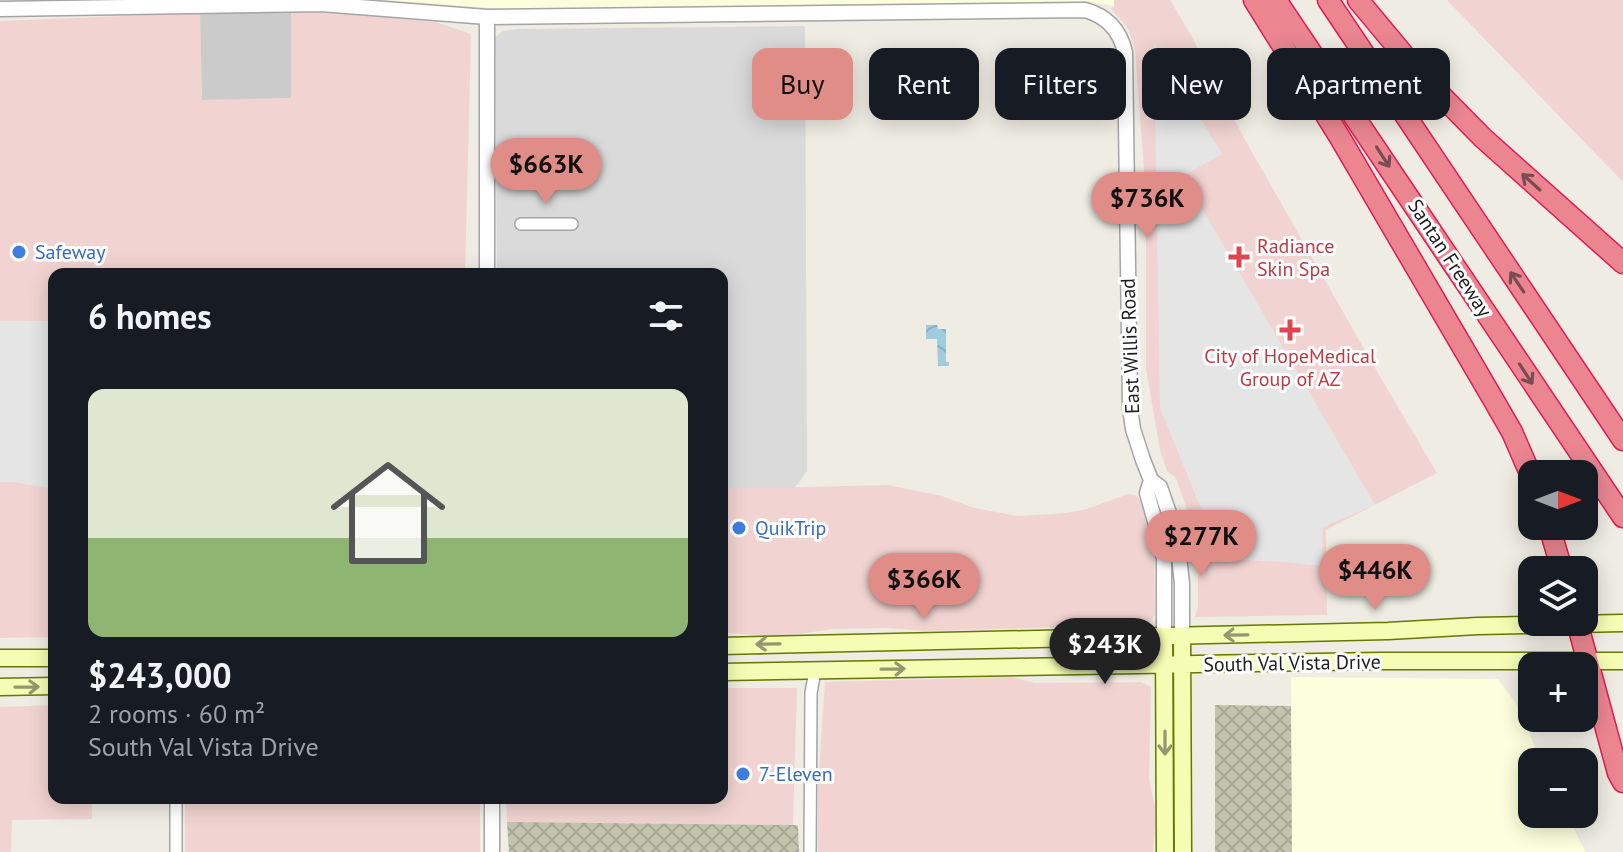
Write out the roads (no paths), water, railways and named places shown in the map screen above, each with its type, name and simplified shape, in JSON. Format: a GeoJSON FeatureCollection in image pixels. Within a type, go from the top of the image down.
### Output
{"type":"FeatureCollection","features":[{"type":"Feature","properties":{"kind":"highway"},"geometry":{"type":"LineString","coordinates":[[1254,0],[1339,136],[1512,432],[1524,460]]}},
{"type":"Feature","properties":{"kind":"highway","name":"Santan Freeway"},"geometry":{"type":"LineString","coordinates":[[1276,0],[1623,517]]}},
{"type":"Feature","properties":{"kind":"highway","name":"Santan Freeway"},"geometry":{"type":"LineString","coordinates":[[1328,0],[1623,440]]}},
{"type":"Feature","properties":{"kind":"highway"},"geometry":{"type":"LineString","coordinates":[[1358,0],[1418,72],[1483,138],[1623,263]]}},
{"type":"Feature","properties":{"kind":"highway"},"geometry":{"type":"LineString","coordinates":[[1598,696],[1623,782]]}},
{"type":"Feature","properties":{"kind":"main road","name":"South Val Vista Drive"},"geometry":{"type":"LineString","coordinates":[[1598,623],[1623,623]]}},
{"type":"Feature","properties":{"kind":"main road","name":"South Val Vista Drive"},"geometry":{"type":"LineString","coordinates":[[728,646],[1388,631],[1518,625]]}},
{"type":"Feature","properties":{"kind":"main road"},"geometry":{"type":"LineString","coordinates":[[1164,636],[1165,852]]}},
{"type":"Feature","properties":{"kind":"main road"},"geometry":{"type":"LineString","coordinates":[[1182,636],[1183,852]]}},
{"type":"Feature","properties":{"kind":"main road"},"geometry":{"type":"LineString","coordinates":[[814,643],[815,671]]}},
{"type":"Feature","properties":{"kind":"main road"},"geometry":{"type":"LineString","coordinates":[[0,658],[48,658]]}},
{"type":"Feature","properties":{"kind":"main road","name":"South Val Vista Drive"},"geometry":{"type":"LineString","coordinates":[[728,672],[1381,661],[1518,662]]}},
{"type":"Feature","properties":{"kind":"main road","name":"South Val Vista Drive"},"geometry":{"type":"LineString","coordinates":[[1598,662],[1623,661]]}},
{"type":"Feature","properties":{"kind":"main road"},"geometry":{"type":"LineString","coordinates":[[0,687],[48,686]]}},
{"type":"Feature","properties":{"kind":"street"},"geometry":{"type":"LineString","coordinates":[[0,9],[321,4],[487,17],[487,268]]}},
{"type":"Feature","properties":{"kind":"street","name":"East Willis Road"},"geometry":{"type":"LineString","coordinates":[[487,17],[1085,10],[1109,22],[1123,43],[1126,61],[1130,408],[1138,445],[1151,480],[1160,487],[1177,536],[1182,584],[1182,636]]}},
{"type":"Feature","properties":{"kind":"street"},"geometry":{"type":"LineString","coordinates":[[521,224],[572,224]]}},
{"type":"Feature","properties":{"kind":"street","name":"East Willis Road"},"geometry":{"type":"LineString","coordinates":[[1151,480],[1147,493],[1164,559],[1164,636]]}},
{"type":"Feature","properties":{"kind":"street"},"geometry":{"type":"LineString","coordinates":[[810,852],[811,693],[815,671]]}},
{"type":"Feature","properties":{"kind":"street"},"geometry":{"type":"LineString","coordinates":[[176,804],[176,852]]}},
{"type":"Feature","properties":{"kind":"street"},"geometry":{"type":"LineString","coordinates":[[492,804],[492,852]]}},
{"type":"Feature","properties":{"kind":"water"},"geometry":{"type":"Polygon","coordinates":[[[926,325],[946,329],[946,362],[949,366],[938,366],[937,339],[926,339],[926,325]]]}},
{"type":"Feature","properties":{"kind":"place","name":"Safeway"},"geometry":{"type":"Point","coordinates":[19,252]}},
{"type":"Feature","properties":{"kind":"place","name":"Radiance Skin Spa"},"geometry":{"type":"Point","coordinates":[1239,257]}},
{"type":"Feature","properties":{"kind":"place","name":"City of HopeMedical Group of AZ"},"geometry":{"type":"Point","coordinates":[1290,330]}},
{"type":"Feature","properties":{"kind":"place","name":"QuikTrip"},"geometry":{"type":"Point","coordinates":[739,528]}},
{"type":"Feature","properties":{"kind":"place","name":"7-Eleven"},"geometry":{"type":"Point","coordinates":[743,774]}}]}
